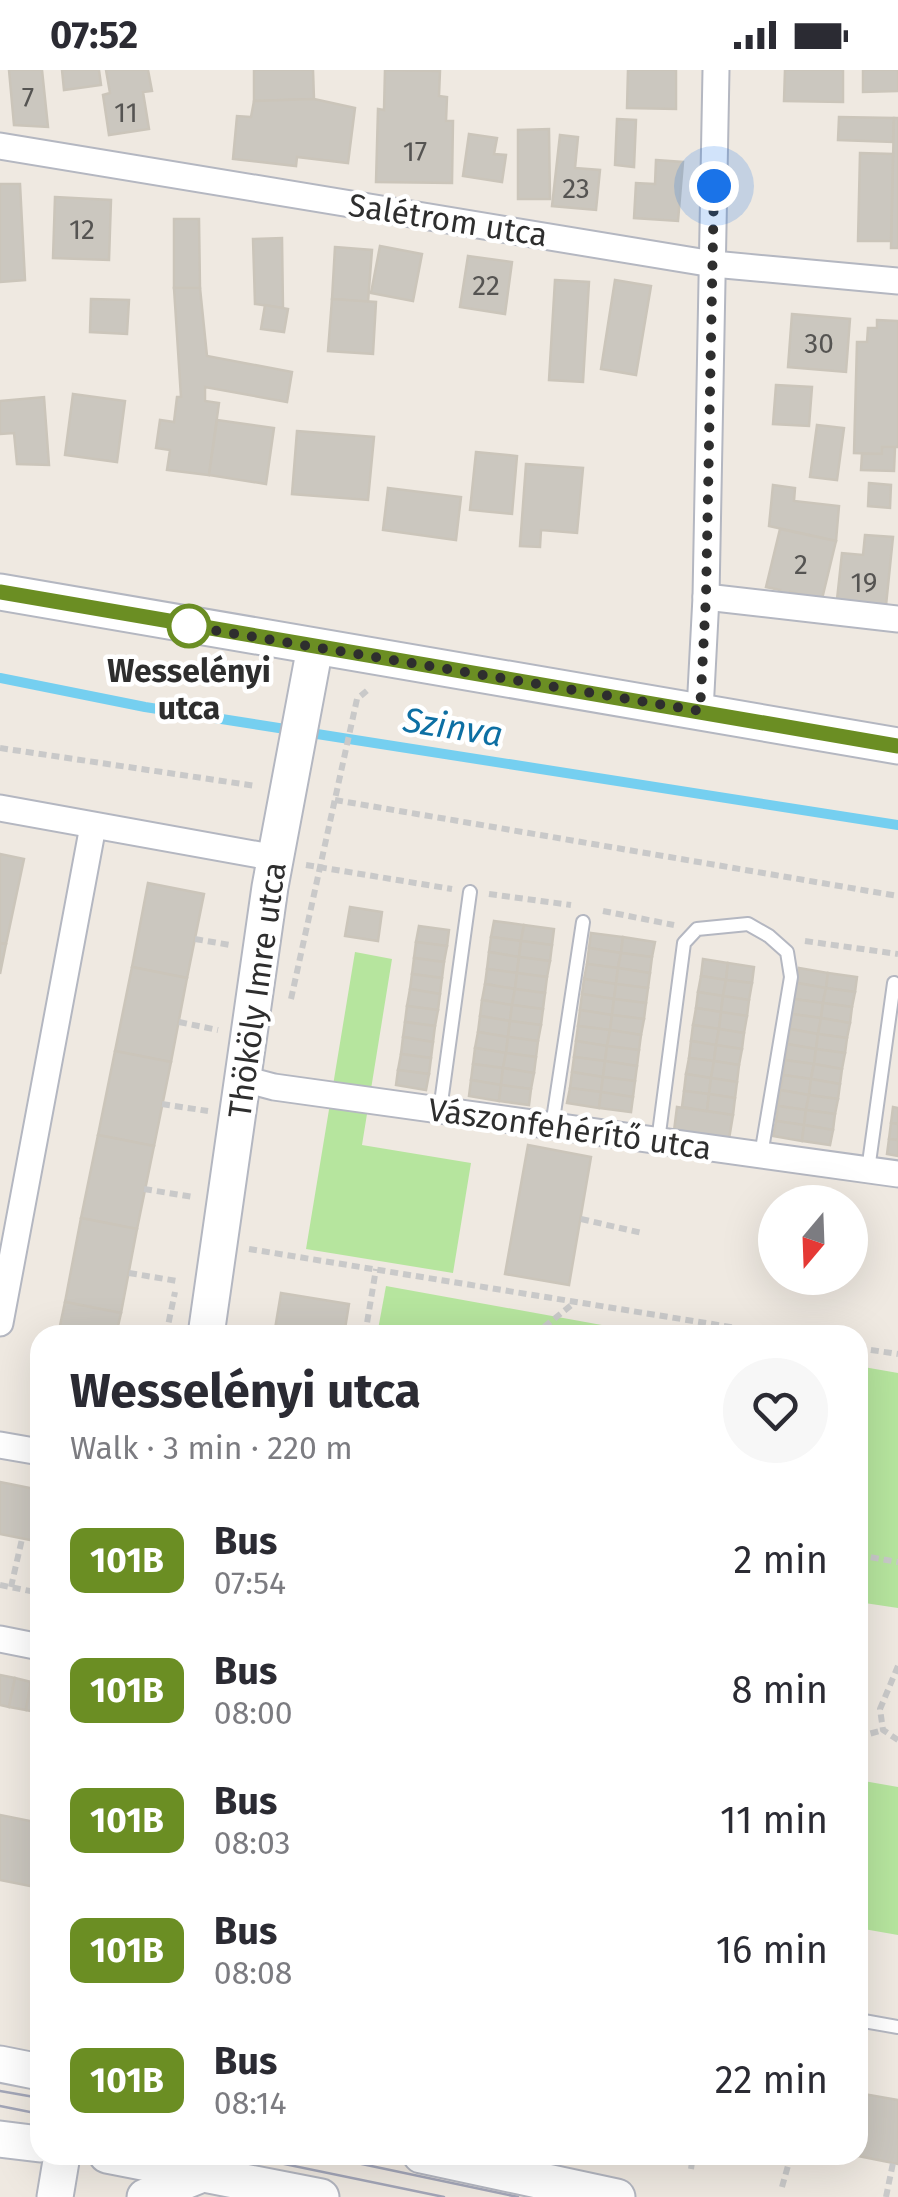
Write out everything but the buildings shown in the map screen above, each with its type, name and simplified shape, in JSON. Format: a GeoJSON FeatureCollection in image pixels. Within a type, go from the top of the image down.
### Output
{"type":"FeatureCollection","features":[{"type":"Feature","properties":{"kind":"street"},"geometry":{"type":"LineString","coordinates":[[700,711],[706,597],[716,70]]}},
{"type":"Feature","properties":{"kind":"street","name":"Salétrom utca"},"geometry":{"type":"LineString","coordinates":[[0,146],[712,264],[898,280]]}},
{"type":"Feature","properties":{"kind":"street"},"geometry":{"type":"LineString","coordinates":[[0,592],[898,746]]}},
{"type":"Feature","properties":{"kind":"street"},"geometry":{"type":"LineString","coordinates":[[706,597],[898,620]]}},
{"type":"Feature","properties":{"kind":"street","name":"Thököly Imre utca"},"geometry":{"type":"LineString","coordinates":[[207,1325],[276,858],[283,786],[308,694],[315,647]]}},
{"type":"Feature","properties":{"kind":"street"},"geometry":{"type":"LineString","coordinates":[[0,808],[276,858]]}},
{"type":"Feature","properties":{"kind":"street"},"geometry":{"type":"LineString","coordinates":[[0,1321],[94,826]]}},
{"type":"Feature","properties":{"kind":"street","name":"Vászonfehérítő utca"},"geometry":{"type":"LineString","coordinates":[[244,1079],[274,1087],[898,1174]]}},
{"type":"Feature","properties":{"kind":"street"},"geometry":{"type":"LineString","coordinates":[[0,1445],[30,1450]]}},
{"type":"Feature","properties":{"kind":"street"},"geometry":{"type":"LineString","coordinates":[[0,1639],[30,1644]]}},
{"type":"Feature","properties":{"kind":"street"},"geometry":{"type":"LineString","coordinates":[[0,2064],[30,2070]]}},
{"type":"Feature","properties":{"kind":"street"},"geometry":{"type":"LineString","coordinates":[[0,2139],[30,2143]]}},
{"type":"Feature","properties":{"kind":"street"},"geometry":{"type":"LineString","coordinates":[[55,2197],[60,2165]]}},
{"type":"Feature","properties":{"kind":"street"},"geometry":{"type":"LineString","coordinates":[[156,2165],[321,2197]]}},
{"type":"Feature","properties":{"kind":"street"},"geometry":{"type":"LineString","coordinates":[[474,2165],[616,2197]]}},
{"type":"Feature","properties":{"kind":"street"},"geometry":{"type":"LineString","coordinates":[[145,2197],[201,2174]]}},
{"type":"Feature","properties":{"kind":"lane"},"geometry":{"type":"LineString","coordinates":[[440,1110],[470,892]]}},
{"type":"Feature","properties":{"kind":"lane"},"geometry":{"type":"LineString","coordinates":[[552,1126],[583,922]]}},
{"type":"Feature","properties":{"kind":"lane"},"geometry":{"type":"LineString","coordinates":[[658,1141],[684,943],[697,930],[748,924],[786,952],[790,977],[761,1156]]}},
{"type":"Feature","properties":{"kind":"lane"},"geometry":{"type":"LineString","coordinates":[[868,1170],[894,983]]}},
{"type":"Feature","properties":{"kind":"lane"},"geometry":{"type":"LineString","coordinates":[[868,2022],[898,2027]]}},
{"type":"Feature","properties":{"kind":"path"},"geometry":{"type":"LineString","coordinates":[[337,791],[357,699],[372,686]]}},
{"type":"Feature","properties":{"kind":"path"},"geometry":{"type":"LineString","coordinates":[[0,748],[283,786]]}},
{"type":"Feature","properties":{"kind":"path"},"geometry":{"type":"LineString","coordinates":[[335,800],[898,896]]}},
{"type":"Feature","properties":{"kind":"path"},"geometry":{"type":"LineString","coordinates":[[769,936],[898,954]]}},
{"type":"Feature","properties":{"kind":"path"},"geometry":{"type":"LineString","coordinates":[[195,940],[241,946]]}},
{"type":"Feature","properties":{"kind":"path"},"geometry":{"type":"LineString","coordinates":[[179,1022],[224,1031]]}},
{"type":"Feature","properties":{"kind":"path"},"geometry":{"type":"LineString","coordinates":[[162,1104],[209,1112]]}},
{"type":"Feature","properties":{"kind":"path"},"geometry":{"type":"LineString","coordinates":[[144,1188],[193,1197]]}},
{"type":"Feature","properties":{"kind":"path"},"geometry":{"type":"LineString","coordinates":[[580,1220],[642,1232]]}},
{"type":"Feature","properties":{"kind":"path"},"geometry":{"type":"LineString","coordinates":[[248,1248],[718,1325]]}},
{"type":"Feature","properties":{"kind":"path"},"geometry":{"type":"LineString","coordinates":[[367,1325],[376,1270]]}},
{"type":"Feature","properties":{"kind":"path"},"geometry":{"type":"LineString","coordinates":[[128,1273],[177,1281]]}},
{"type":"Feature","properties":{"kind":"path"},"geometry":{"type":"LineString","coordinates":[[546,1325],[575,1302]]}},
{"type":"Feature","properties":{"kind":"path"},"geometry":{"type":"LineString","coordinates":[[868,1350],[898,1354]]}},
{"type":"Feature","properties":{"kind":"path"},"geometry":{"type":"LineString","coordinates":[[12,1587],[22,1539]]}},
{"type":"Feature","properties":{"kind":"path"},"geometry":{"type":"LineString","coordinates":[[868,1557],[898,1562]]}},
{"type":"Feature","properties":{"kind":"path"},"geometry":{"type":"LineString","coordinates":[[0,1585],[30,1591]]}},
{"type":"Feature","properties":{"kind":"path"},"geometry":{"type":"LineString","coordinates":[[882,1730],[880,1709],[898,1666]]}},
{"type":"Feature","properties":{"kind":"path"},"geometry":{"type":"LineString","coordinates":[[868,1734],[882,1730],[898,1740]]}},
{"type":"Feature","properties":{"kind":"path"},"geometry":{"type":"LineString","coordinates":[[886,2197],[893,2163]]}},
{"type":"Feature","properties":{"kind":"path"},"geometry":{"type":"LineString","coordinates":[[691,2169],[692,2165]]}},
{"type":"Feature","properties":{"kind":"path"},"geometry":{"type":"LineString","coordinates":[[782,2188],[788,2165]]}},
{"type":"Feature","properties":{"kind":"green space"},"geometry":{"type":"Polygon","coordinates":[[[355,952],[392,959],[362,1145],[471,1163],[453,1273],[306,1249],[355,952]]]}},
{"type":"Feature","properties":{"kind":"green space"},"geometry":{"type":"Polygon","coordinates":[[[386,1286],[602,1325],[379,1325],[386,1286]]]}},
{"type":"Feature","properties":{"kind":"green space"},"geometry":{"type":"Polygon","coordinates":[[[868,1368],[898,1373],[898,1608],[868,1604],[868,1368]]]}},
{"type":"Feature","properties":{"kind":"green space"},"geometry":{"type":"Polygon","coordinates":[[[868,1782],[898,1787],[898,1935],[868,1930],[868,1782]]]}},
{"type":"Feature","properties":{"kind":"waterway","name":"Szinva"},"geometry":{"type":"LineString","coordinates":[[0,678],[145,707],[898,825]]}},
{"type":"Feature","properties":{"kind":"tram line"},"geometry":{"type":"LineString","coordinates":[[0,2091],[30,2096]]}},
{"type":"Feature","properties":{"kind":"tram line"},"geometry":{"type":"LineString","coordinates":[[0,2106],[30,2112]]}},
{"type":"Feature","properties":{"kind":"tram line"},"geometry":{"type":"LineString","coordinates":[[289,2165],[444,2197]]}},
{"type":"Feature","properties":{"kind":"tram line"},"geometry":{"type":"LineString","coordinates":[[366,2165],[518,2197]]}},
{"type":"Feature","properties":{"kind":"bus line","name":"101B"},"geometry":{"type":"LineString","coordinates":[[0,592],[898,746]]}},
{"type":"Feature","properties":{"kind":"place","name":"Wesselényi utca"},"geometry":{"type":"Point","coordinates":[189,626]}},
{"type":"Feature","properties":{"kind":"route"},"geometry":{"type":"LineString","coordinates":[[189,626],[176,624],[700,711],[714,186]]}}]}
